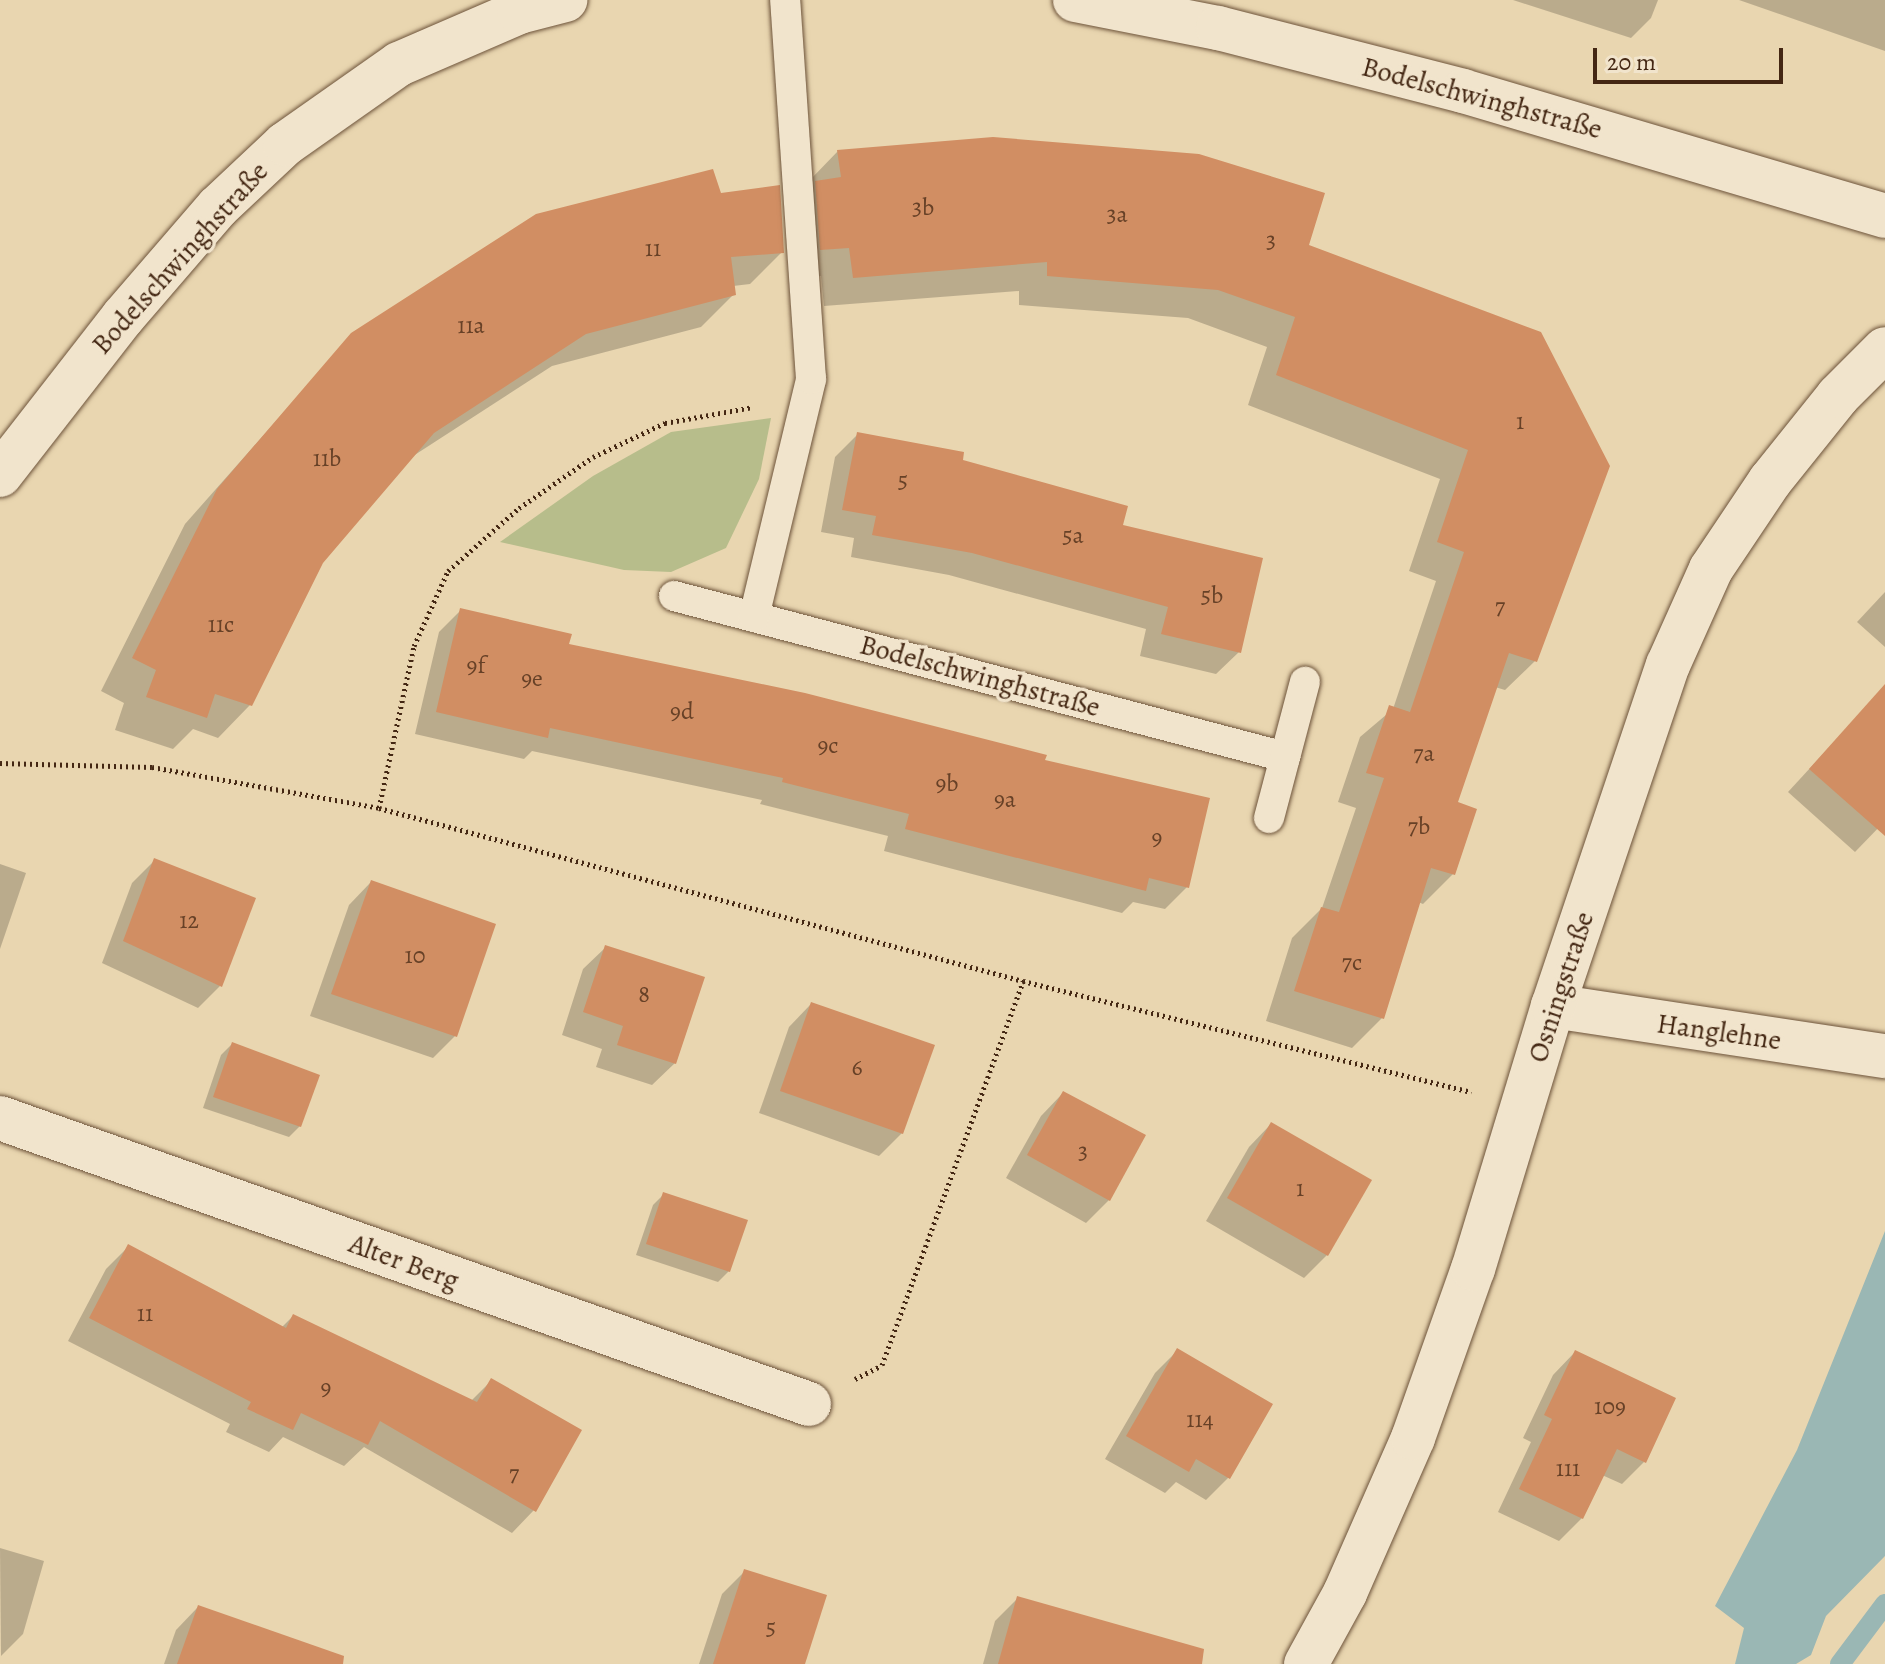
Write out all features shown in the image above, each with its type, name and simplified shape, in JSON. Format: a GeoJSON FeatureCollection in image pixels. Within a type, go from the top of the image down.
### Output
{"type":"FeatureCollection","features":[{"type":"Feature","properties":{"kind":"street","name":"Bodelschwinghstraße"},"geometry":{"type":"LineString","coordinates":[[0,475],[123,317],[218,207],[285,144],[399,64],[519,12],[565,0]]}},
{"type":"Feature","properties":{"kind":"street","name":"Bodelschwinghstraße"},"geometry":{"type":"LineString","coordinates":[[1075,0],[1218,28],[1463,91],[1885,216]]}},
{"type":"Feature","properties":{"kind":"street","name":"Osningstraße"},"geometry":{"type":"LineString","coordinates":[[1306,1664],[1345,1593],[1413,1438],[1473,1269],[1553,1006],[1668,665],[1711,569],[1780,469],[1885,349]]}},
{"type":"Feature","properties":{"kind":"street","name":"Hanglehne"},"geometry":{"type":"LineString","coordinates":[[1553,1006],[1885,1056]]}},
{"type":"Feature","properties":{"kind":"street","name":"Alter Berg"},"geometry":{"type":"LineString","coordinates":[[0,1118],[809,1404]]}},
{"type":"Feature","properties":{"kind":"lane"},"geometry":{"type":"LineString","coordinates":[[754,617],[811,379],[785,0]]}},
{"type":"Feature","properties":{"kind":"lane","name":"Bodelschwinghstraße"},"geometry":{"type":"LineString","coordinates":[[674,596],[1285,757]]}},
{"type":"Feature","properties":{"kind":"lane"},"geometry":{"type":"LineString","coordinates":[[1269,818],[1305,682]]}},
{"type":"Feature","properties":{"kind":"path"},"geometry":{"type":"LineString","coordinates":[[379,808],[414,646],[430,602],[456,563],[519,508],[593,457],[665,423],[746,406],[802,413]]}},
{"type":"Feature","properties":{"kind":"path"},"geometry":{"type":"LineString","coordinates":[[0,763],[152,767],[379,808],[1023,981],[1426,1077]]}},
{"type":"Feature","properties":{"kind":"path"},"geometry":{"type":"LineString","coordinates":[[809,1404],[882,1365],[1023,981]]}},
{"type":"Feature","properties":{"kind":"green space"},"geometry":{"type":"Polygon","coordinates":[[[771,418],[759,479],[726,548],[671,572],[624,570],[500,542],[593,476],[671,432],[771,418]]]}},
{"type":"Feature","properties":{"kind":"water"},"geometry":{"type":"Polygon","coordinates":[[[1885,1231],[1885,1556],[1826,1616],[1811,1655],[1796,1664],[1735,1664],[1744,1628],[1715,1606],[1797,1450],[1885,1231]]]}},
{"type":"Feature","properties":{"kind":"building"},"geometry":{"type":"Polygon","coordinates":[[[993,137],[1199,154],[1325,193],[1309,245],[1541,332],[1610,466],[1537,662],[1509,653],[1458,802],[1477,809],[1455,875],[1431,868],[1384,1019],[1294,991],[1321,907],[1339,912],[1384,778],[1366,773],[1389,705],[1410,712],[1464,552],[1437,542],[1468,450],[1276,375],[1295,317],[1218,290],[1047,276],[1047,262],[853,278],[849,248],[820,250],[815,181],[841,177],[837,150],[993,137]]]}},
{"type":"Feature","properties":{"kind":"building"},"geometry":{"type":"Polygon","coordinates":[[[713,169],[721,193],[780,185],[784,253],[731,257],[736,295],[586,334],[434,433],[323,563],[252,706],[215,694],[207,718],[146,697],[156,670],[132,658],[217,489],[351,333],[536,214],[713,169]]]}},
{"type":"Feature","properties":{"kind":"building"},"geometry":{"type":"Polygon","coordinates":[[[857,432],[964,452],[963,460],[1128,506],[1123,525],[1263,558],[1241,653],[1161,634],[1168,607],[972,553],[872,535],[876,516],[842,510],[857,432]]]}},
{"type":"Feature","properties":{"kind":"building"},"geometry":{"type":"Polygon","coordinates":[[[460,608],[572,634],[569,644],[805,693],[1047,755],[1045,760],[1210,798],[1189,888],[1149,878],[1146,891],[905,829],[909,814],[782,782],[783,778],[550,728],[548,738],[436,712],[460,608]]]}},
{"type":"Feature","properties":{"kind":"building"},"geometry":{"type":"Polygon","coordinates":[[[1885,684],[1885,836],[1809,769],[1885,684]]]}},
{"type":"Feature","properties":{"kind":"building"},"geometry":{"type":"Polygon","coordinates":[[[154,858],[256,898],[222,987],[123,941],[154,858]]]}},
{"type":"Feature","properties":{"kind":"building"},"geometry":{"type":"Polygon","coordinates":[[[371,880],[496,924],[457,1037],[331,994],[371,880]]]}},
{"type":"Feature","properties":{"kind":"building"},"geometry":{"type":"Polygon","coordinates":[[[605,945],[705,977],[676,1064],[617,1045],[623,1026],[583,1012],[605,945]]]}},
{"type":"Feature","properties":{"kind":"building"},"geometry":{"type":"Polygon","coordinates":[[[811,1002],[935,1045],[903,1134],[780,1091],[811,1002]]]}},
{"type":"Feature","properties":{"kind":"building"},"geometry":{"type":"Polygon","coordinates":[[[232,1042],[320,1075],[301,1127],[213,1097],[232,1042]]]}},
{"type":"Feature","properties":{"kind":"building"},"geometry":{"type":"Polygon","coordinates":[[[1063,1091],[1146,1135],[1110,1201],[1027,1155],[1063,1091]]]}},
{"type":"Feature","properties":{"kind":"building"},"geometry":{"type":"Polygon","coordinates":[[[1271,1122],[1372,1180],[1328,1256],[1227,1198],[1271,1122]]]}},
{"type":"Feature","properties":{"kind":"building"},"geometry":{"type":"Polygon","coordinates":[[[663,1192],[748,1220],[730,1272],[646,1244],[663,1192]]]}},
{"type":"Feature","properties":{"kind":"building"},"geometry":{"type":"Polygon","coordinates":[[[128,1244],[286,1328],[293,1314],[477,1402],[491,1378],[582,1430],[536,1512],[380,1421],[368,1445],[301,1413],[293,1430],[247,1409],[251,1402],[89,1318],[128,1244]]]}},
{"type":"Feature","properties":{"kind":"building"},"geometry":{"type":"Polygon","coordinates":[[[1177,1348],[1273,1404],[1230,1479],[1196,1459],[1189,1472],[1126,1436],[1177,1348]]]}},
{"type":"Feature","properties":{"kind":"building"},"geometry":{"type":"Polygon","coordinates":[[[1575,1350],[1676,1398],[1646,1463],[1617,1449],[1583,1519],[1519,1489],[1552,1419],[1544,1415],[1575,1350]]]}},
{"type":"Feature","properties":{"kind":"building"},"geometry":{"type":"Polygon","coordinates":[[[744,1569],[827,1595],[805,1664],[713,1664],[744,1569]]]}},
{"type":"Feature","properties":{"kind":"building"},"geometry":{"type":"Polygon","coordinates":[[[1017,1596],[1204,1649],[1202,1664],[998,1664],[1017,1596]]]}},
{"type":"Feature","properties":{"kind":"building"},"geometry":{"type":"Polygon","coordinates":[[[198,1605],[344,1656],[343,1664],[177,1664],[198,1605]]]}},
{"type":"Feature","properties":{"kind":"waterway"},"geometry":{"type":"LineString","coordinates":[[1840,1664],[1885,1604]]}}]}
